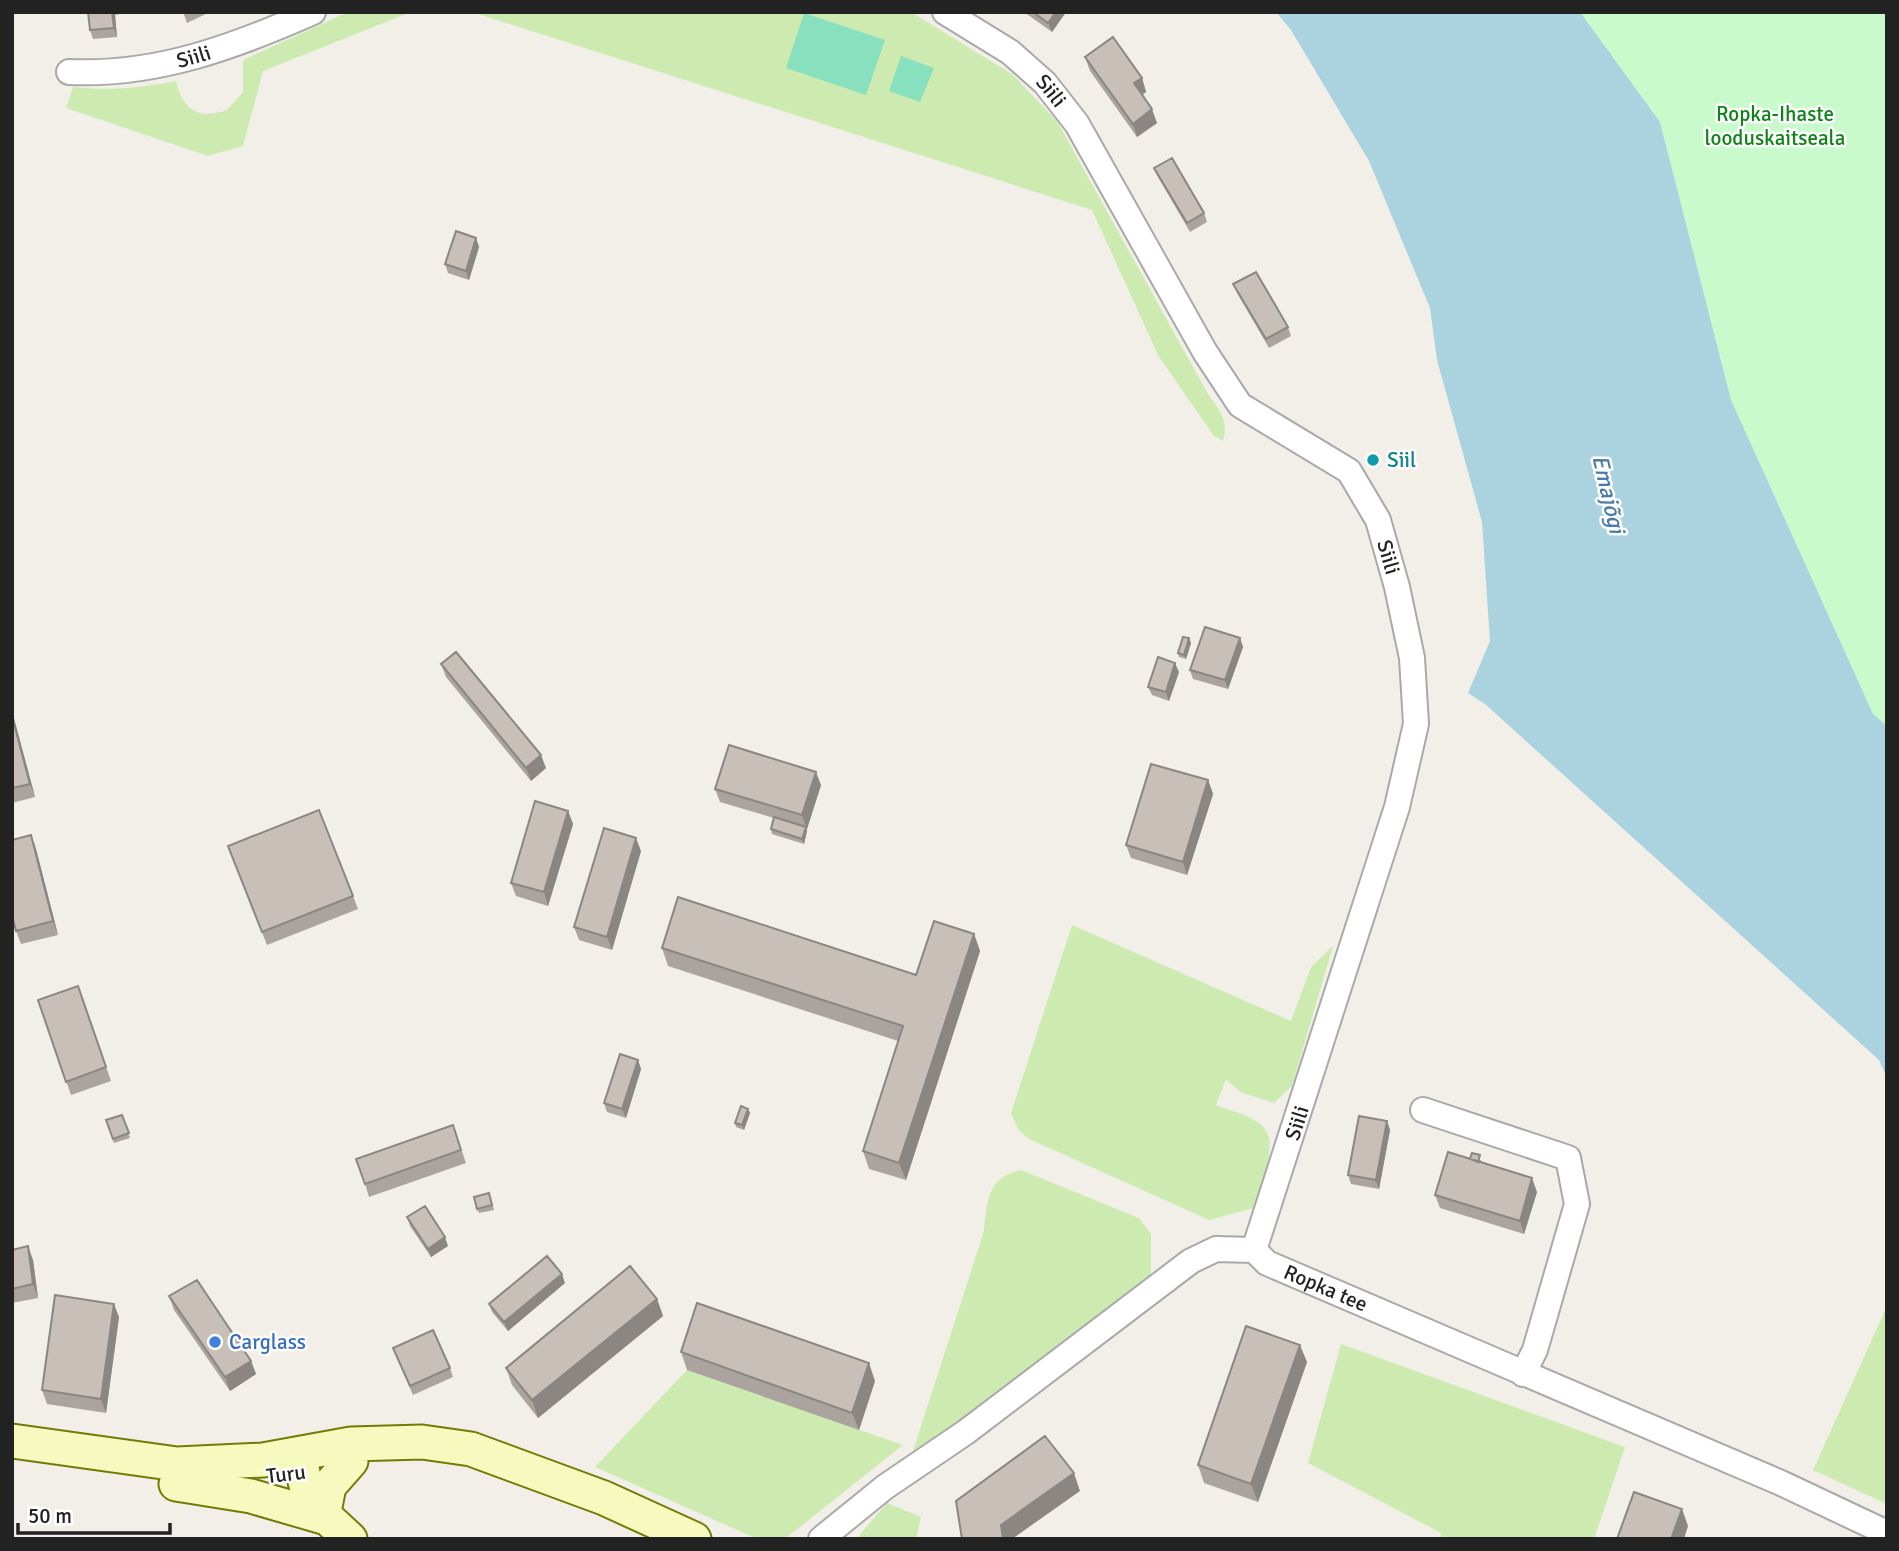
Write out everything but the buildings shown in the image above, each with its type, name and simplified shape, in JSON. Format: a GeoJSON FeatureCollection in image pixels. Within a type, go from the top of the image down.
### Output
{"type":"FeatureCollection","features":[{"type":"Feature","properties":{"kind":"main road","name":"Turu"},"geometry":{"type":"LineString","coordinates":[[12,1441],[177,1464],[301,1465],[351,1444],[422,1442],[471,1449],[604,1498],[694,1539]]}},
{"type":"Feature","properties":{"kind":"main road","name":"Turu"},"geometry":{"type":"LineString","coordinates":[[12,1462],[176,1484],[301,1465],[351,1461],[388,1445]]}},
{"type":"Feature","properties":{"kind":"main road"},"geometry":{"type":"LineString","coordinates":[[323,1517],[329,1486],[351,1461]]}},
{"type":"Feature","properties":{"kind":"main road"},"geometry":{"type":"LineString","coordinates":[[301,1465],[310,1502],[323,1517],[351,1539]]}},
{"type":"Feature","properties":{"kind":"main road"},"geometry":{"type":"LineString","coordinates":[[176,1484],[251,1496],[323,1517]]}},
{"type":"Feature","properties":{"kind":"street","name":"Siili"},"geometry":{"type":"LineString","coordinates":[[69,72],[106,74],[152,69],[200,56],[313,12]]}},
{"type":"Feature","properties":{"kind":"street","name":"Siili"},"geometry":{"type":"LineString","coordinates":[[945,12],[1010,52],[1045,83],[1077,124],[1205,352],[1240,405],[1349,471],[1378,520],[1397,587],[1412,658],[1416,724],[1398,807],[1254,1250]]}},
{"type":"Feature","properties":{"kind":"street"},"geometry":{"type":"LineString","coordinates":[[1423,1110],[1568,1158],[1577,1204],[1535,1350],[1523,1374]]}},
{"type":"Feature","properties":{"kind":"street"},"geometry":{"type":"LineString","coordinates":[[821,1539],[885,1487],[966,1432],[1097,1329],[1191,1261],[1216,1250],[1254,1250]]}},
{"type":"Feature","properties":{"kind":"street","name":"Ropka tee"},"geometry":{"type":"LineString","coordinates":[[1254,1250],[1267,1263],[1781,1483],[1887,1533]]}},
{"type":"Feature","properties":{"kind":"green space"},"geometry":{"type":"Polygon","coordinates":[[[348,12],[411,12],[263,71],[243,146],[208,156],[66,108],[73,87],[124,88],[176,81],[183,99],[193,110],[208,114],[227,110],[243,92],[243,60],[348,12]]]}},
{"type":"Feature","properties":{"kind":"green space"},"geometry":{"type":"Polygon","coordinates":[[[472,12],[911,12],[1012,74],[1057,121],[1208,394],[1220,411],[1225,427],[1223,441],[1214,436],[1159,357],[1092,210],[472,12]]]}},
{"type":"Feature","properties":{"kind":"green space","name":"Ropka-Ihaste looduskaitseala"},"geometry":{"type":"Polygon","coordinates":[[[1580,12],[1887,12],[1887,726],[1873,714],[1731,400],[1660,122],[1580,12]]]}},
{"type":"Feature","properties":{"kind":"green space"},"geometry":{"type":"Polygon","coordinates":[[[804,13],[885,40],[866,95],[786,68],[804,13]]]}},
{"type":"Feature","properties":{"kind":"green space"},"geometry":{"type":"Polygon","coordinates":[[[901,56],[934,68],[920,102],[889,91],[901,56]]]}},
{"type":"Feature","properties":{"kind":"green space"},"geometry":{"type":"Polygon","coordinates":[[[1072,925],[1291,1021],[1311,967],[1333,946],[1292,1086],[1274,1103],[1240,1092],[1226,1079],[1216,1105],[1255,1120],[1269,1137],[1267,1168],[1254,1208],[1209,1220],[1027,1138],[1018,1129],[1011,1113],[1072,925]]]}},
{"type":"Feature","properties":{"kind":"green space"},"geometry":{"type":"Polygon","coordinates":[[[1021,1170],[1139,1218],[1151,1234],[1151,1274],[1106,1314],[912,1454],[984,1231],[991,1192],[1001,1179],[1021,1170]]]}},
{"type":"Feature","properties":{"kind":"green space"},"geometry":{"type":"Polygon","coordinates":[[[1887,1306],[1887,1504],[1813,1470],[1887,1306]]]}},
{"type":"Feature","properties":{"kind":"green space"},"geometry":{"type":"Polygon","coordinates":[[[1341,1344],[1625,1447],[1594,1539],[1440,1539],[1441,1533],[1308,1463],[1341,1344]]]}},
{"type":"Feature","properties":{"kind":"green space"},"geometry":{"type":"Polygon","coordinates":[[[687,1370],[903,1445],[786,1538],[753,1537],[595,1467],[687,1370]]]}},
{"type":"Feature","properties":{"kind":"green space"},"geometry":{"type":"Polygon","coordinates":[[[887,1503],[921,1517],[916,1539],[856,1539],[887,1503]]]}},
{"type":"Feature","properties":{"kind":"water","name":"Emajõgi"},"geometry":{"type":"Polygon","coordinates":[[[1276,12],[1580,12],[1660,122],[1731,400],[1873,714],[1887,726],[1887,1078],[1879,1060],[1485,704],[1468,693],[1490,641],[1482,522],[1437,360],[1430,308],[1369,161],[1291,30],[1276,12]]]}},
{"type":"Feature","properties":{"kind":"place","name":"Siil"},"geometry":{"type":"Point","coordinates":[1373,460]}},
{"type":"Feature","properties":{"kind":"place","name":"Carglass"},"geometry":{"type":"Point","coordinates":[215,1342]}}]}
